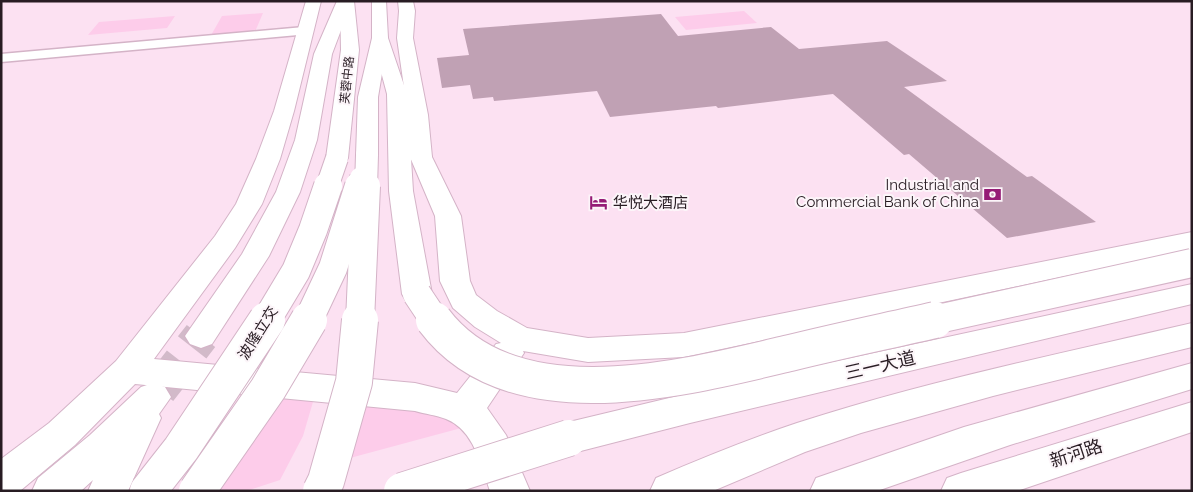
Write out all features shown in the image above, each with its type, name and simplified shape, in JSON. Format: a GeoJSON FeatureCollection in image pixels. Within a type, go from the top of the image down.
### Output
{"type":"FeatureCollection","features":[{"type":"Feature","properties":{"kind":"main road"},"geometry":{"type":"LineString","coordinates":[[1,482],[62,434],[128,370],[195,284],[249,204],[268,159],[284,111],[304,31],[314,1]]}},
{"type":"Feature","properties":{"kind":"main road"},"geometry":{"type":"LineString","coordinates":[[201,336],[248,268],[280,211],[297,168],[311,121],[323,53],[346,1]]}},
{"type":"Feature","properties":{"kind":"main road","name":"芙蓉中路"},"geometry":{"type":"LineString","coordinates":[[346,1],[350,50],[352,157]]}},
{"type":"Feature","properties":{"kind":"main road","name":"芙蓉中路"},"geometry":{"type":"LineString","coordinates":[[352,157],[368,97],[380,38],[379,1]]}},
{"type":"Feature","properties":{"kind":"main road"},"geometry":{"type":"LineString","coordinates":[[406,1],[405,38],[418,115],[421,157]]}},
{"type":"Feature","properties":{"kind":"main road"},"geometry":{"type":"LineString","coordinates":[[380,38],[397,94],[421,157],[448,216],[455,281],[464,301],[486,319],[519,338],[588,350],[684,345],[1192,240]]}},
{"type":"Feature","properties":{"kind":"main road"},"geometry":{"type":"LineString","coordinates":[[397,94],[401,192],[417,294],[428,316],[450,340],[484,362],[533,379],[582,385],[644,382],[725,367],[1192,263]]}},
{"type":"Feature","properties":{"kind":"main road"},"geometry":{"type":"LineString","coordinates":[[196,491],[252,414],[296,342],[328,280],[349,221],[352,157]]}},
{"type":"Feature","properties":{"kind":"main road"},"geometry":{"type":"LineString","coordinates":[[321,491],[326,481],[354,382],[359,343],[352,157]]}},
{"type":"Feature","properties":{"kind":"main road","name":"波隆立交"},"geometry":{"type":"LineString","coordinates":[[148,491],[181,449],[252,345],[291,279],[313,230],[352,157]]}},
{"type":"Feature","properties":{"kind":"main road","name":"三一大道"},"geometry":{"type":"LineString","coordinates":[[402,491],[569,438],[699,406],[1192,294]]}},
{"type":"Feature","properties":{"kind":"main road"},"geometry":{"type":"LineString","coordinates":[[676,488],[733,462],[803,436],[898,408],[1192,334]]}},
{"type":"Feature","properties":{"kind":"main road"},"geometry":{"type":"LineString","coordinates":[[464,411],[519,338]]}},
{"type":"Feature","properties":{"kind":"main road"},"geometry":{"type":"LineString","coordinates":[[128,370],[415,398],[443,404],[464,411],[480,424],[510,491]]}},
{"type":"Feature","properties":{"kind":"main road"},"geometry":{"type":"LineString","coordinates":[[830,491],[882,470],[972,440],[1192,376]]}},
{"type":"Feature","properties":{"kind":"main road"},"geometry":{"type":"LineString","coordinates":[[52,491],[103,447],[153,397],[108,491]]}},
{"type":"Feature","properties":{"kind":"main road","name":"新河路"},"geometry":{"type":"LineString","coordinates":[[961,491],[1192,417]]}},
{"type":"Feature","properties":{"kind":"street"},"geometry":{"type":"LineString","coordinates":[[1,58],[304,31]]}},
{"type":"Feature","properties":{"kind":"shaded area"},"geometry":{"type":"Polygon","coordinates":[[[744,11],[757,23],[686,30],[675,17],[744,11]]]}},
{"type":"Feature","properties":{"kind":"shaded area"},"geometry":{"type":"Polygon","coordinates":[[[263,13],[254,34],[210,37],[222,16],[263,13]]]}},
{"type":"Feature","properties":{"kind":"shaded area"},"geometry":{"type":"Polygon","coordinates":[[[175,16],[167,28],[88,35],[99,22],[175,16]]]}},
{"type":"Feature","properties":{"kind":"shaded area"},"geometry":{"type":"Polygon","coordinates":[[[274,392],[315,395],[303,436],[280,480],[246,491],[212,491],[274,392]]]}},
{"type":"Feature","properties":{"kind":"shaded area"},"geometry":{"type":"Polygon","coordinates":[[[366,398],[441,410],[465,427],[350,458],[366,398]]]}},
{"type":"Feature","properties":{"kind":"building"},"geometry":{"type":"Polygon","coordinates":[[[661,14],[678,36],[771,27],[799,49],[887,41],[947,81],[904,87],[1027,177],[1032,176],[1096,222],[1007,238],[909,154],[904,155],[833,94],[718,108],[716,106],[610,117],[597,91],[494,101],[493,97],[473,99],[470,85],[442,88],[437,58],[469,55],[463,29],[661,14]]]}},
{"type":"Feature","properties":{"kind":"tunnel"},"geometry":{"type":"LineString","coordinates":[[159,390],[201,336]]}},
{"type":"Feature","properties":{"kind":"place","name":"Industrial and Commercial Bank of China"},"geometry":{"type":"Point","coordinates":[993,194]}},
{"type":"Feature","properties":{"kind":"place","name":"华悦大酒店"},"geometry":{"type":"Point","coordinates":[599,203]}}]}
